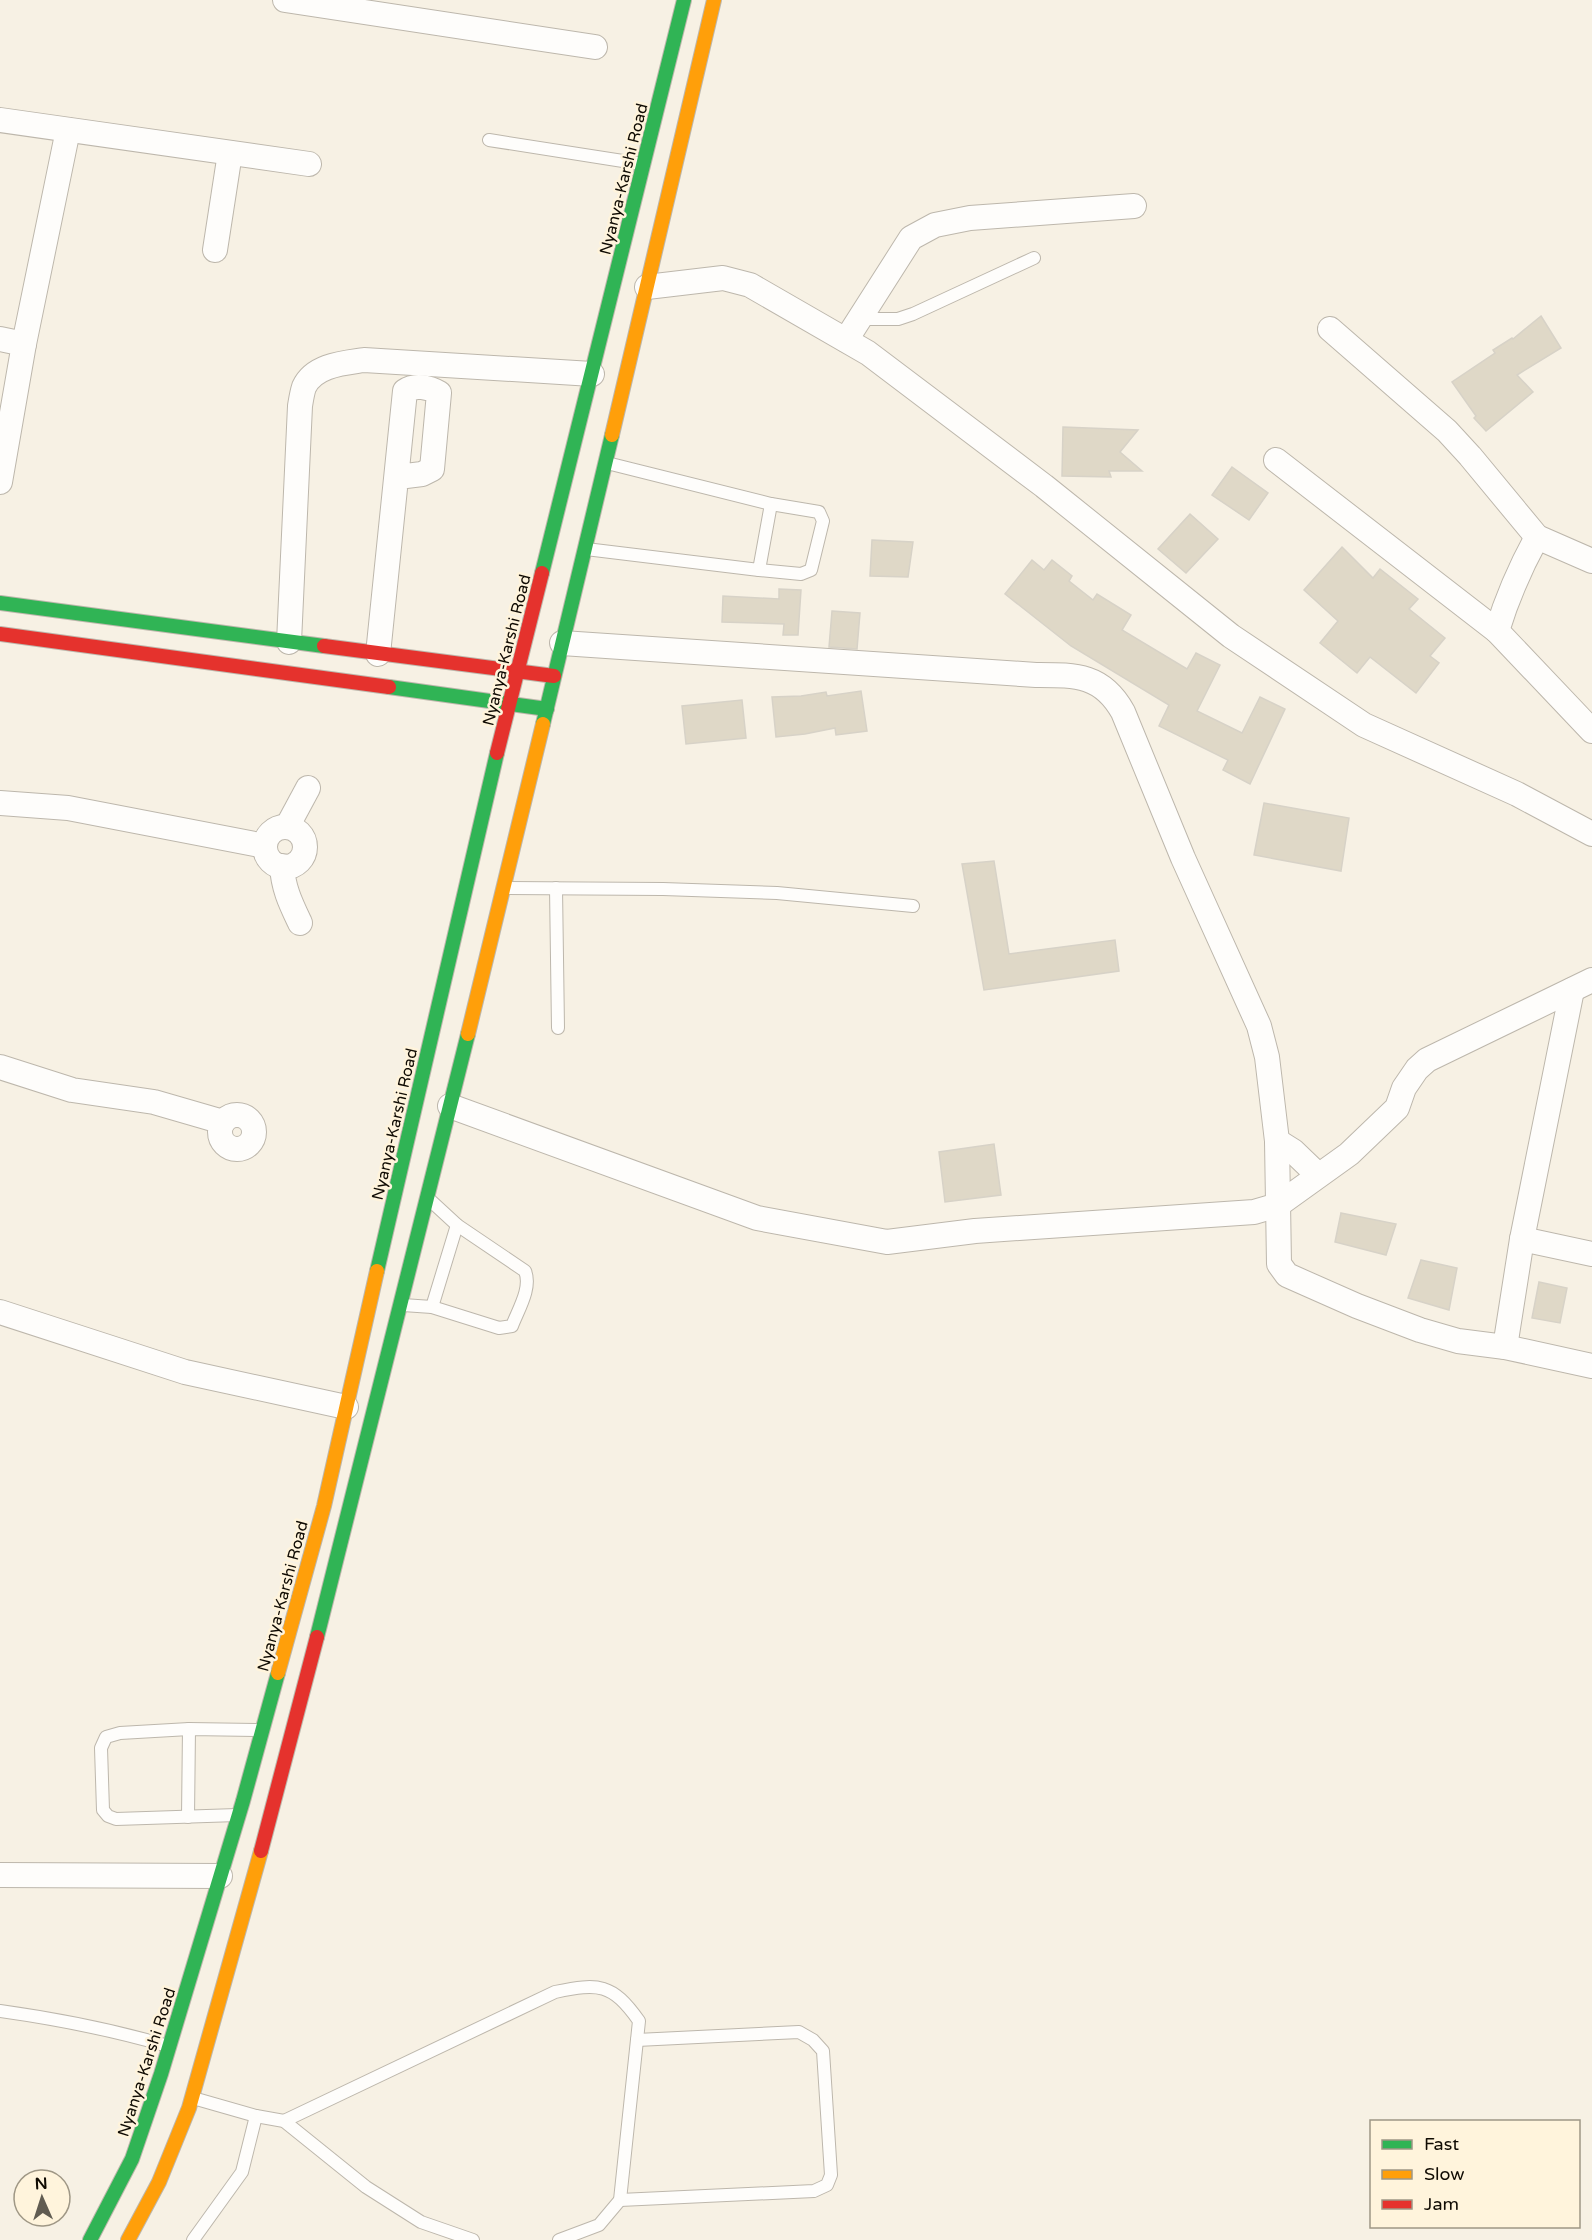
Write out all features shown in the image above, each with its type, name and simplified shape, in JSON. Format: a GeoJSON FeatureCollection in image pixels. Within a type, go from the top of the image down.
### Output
{"type":"FeatureCollection","features":[{"type":"Feature","properties":{"kind":"main road","name":"Nyanya-Karshi Road"},"geometry":{"type":"LineString","coordinates":[[90,2240],[118,2229],[159,2182],[192,2097],[284,1770],[400,1305],[392,1275],[478,829],[684,0]]}},
{"type":"Feature","properties":{"kind":"main road","name":"Nyanya-Karshi Road"},"geometry":{"type":"LineString","coordinates":[[118,2229],[132,2159],[239,1815],[324,1506],[346,1407],[392,1275],[428,1198],[547,709],[714,0]]}},
{"type":"Feature","properties":{"kind":"main road"},"geometry":{"type":"LineString","coordinates":[[0,603],[517,673],[554,676]]}},
{"type":"Feature","properties":{"kind":"main road"},"geometry":{"type":"LineString","coordinates":[[0,634],[547,709]]}},
{"type":"Feature","properties":{"kind":"street"},"geometry":{"type":"LineString","coordinates":[[285,0],[596,47]]}},
{"type":"Feature","properties":{"kind":"street"},"geometry":{"type":"LineString","coordinates":[[0,120],[309,164]]}},
{"type":"Feature","properties":{"kind":"street"},"geometry":{"type":"LineString","coordinates":[[0,482],[24,344],[68,130]]}},
{"type":"Feature","properties":{"kind":"street"},"geometry":{"type":"LineString","coordinates":[[215,250],[230,153]]}},
{"type":"Feature","properties":{"kind":"street"},"geometry":{"type":"LineString","coordinates":[[846,340],[911,238],[935,225],[970,218],[1134,206]]}},
{"type":"Feature","properties":{"kind":"street"},"geometry":{"type":"LineString","coordinates":[[646,287],[723,278],[750,285],[846,340],[868,353],[1044,486],[1231,636],[1364,724],[1517,794],[1592,834]]}},
{"type":"Feature","properties":{"kind":"street"},"geometry":{"type":"LineString","coordinates":[[1330,329],[1447,431],[1537,537],[1592,561]]}},
{"type":"Feature","properties":{"kind":"street"},"geometry":{"type":"LineString","coordinates":[[0,339],[24,344]]}},
{"type":"Feature","properties":{"kind":"street"},"geometry":{"type":"LineString","coordinates":[[289,642],[300,406],[305,386],[314,375],[336,364],[364,360],[592,374]]}},
{"type":"Feature","properties":{"kind":"street"},"geometry":{"type":"LineString","coordinates":[[1276,460],[1497,631],[1592,731]]}},
{"type":"Feature","properties":{"kind":"street"},"geometry":{"type":"LineString","coordinates":[[378,654],[398,477]]}},
{"type":"Feature","properties":{"kind":"street"},"geometry":{"type":"LineString","coordinates":[[1497,631],[1505,602],[1519,569],[1537,537]]}},
{"type":"Feature","properties":{"kind":"street"},"geometry":{"type":"LineString","coordinates":[[562,643],[1061,675],[1083,677],[1099,684],[1114,696],[1123,712],[1183,858],[1259,1026],[1267,1057],[1277,1141],[1279,1264],[1287,1275],[1357,1306],[1420,1330],[1458,1341],[1505,1347],[1592,1366]]}},
{"type":"Feature","properties":{"kind":"street"},"geometry":{"type":"LineString","coordinates":[[287,827],[308,788]]}},
{"type":"Feature","properties":{"kind":"street"},"geometry":{"type":"LineString","coordinates":[[0,803],[68,808],[265,846]]}},
{"type":"Feature","properties":{"kind":"street"},"geometry":{"type":"LineString","coordinates":[[280,827],[287,827],[293,828],[303,837],[305,850],[299,861],[293,865],[282,866],[269,859],[265,846],[269,834],[280,827]]}},
{"type":"Feature","properties":{"kind":"street"},"geometry":{"type":"LineString","coordinates":[[282,866],[282,883],[300,923]]}},
{"type":"Feature","properties":{"kind":"street"},"geometry":{"type":"LineString","coordinates":[[450,1106],[757,1218],[887,1242],[975,1231],[1254,1212],[1278,1205],[1349,1154],[1396,1108],[1404,1089],[1427,1060],[1582,985]]}},
{"type":"Feature","properties":{"kind":"street"},"geometry":{"type":"LineString","coordinates":[[1505,1347],[1521,1239],[1582,985]]}},
{"type":"Feature","properties":{"kind":"street"},"geometry":{"type":"LineString","coordinates":[[0,1067],[72,1090],[154,1102],[223,1122]]}},
{"type":"Feature","properties":{"kind":"street"},"geometry":{"type":"LineString","coordinates":[[1277,1141],[1293,1151],[1318,1175]]}},
{"type":"Feature","properties":{"kind":"street"},"geometry":{"type":"LineString","coordinates":[[1521,1239],[1592,1254]]}},
{"type":"Feature","properties":{"kind":"street"},"geometry":{"type":"LineString","coordinates":[[0,1312],[185,1372],[346,1407]]}},
{"type":"Feature","properties":{"kind":"street"},"geometry":{"type":"LineString","coordinates":[[0,1875],[220,1876]]}},
{"type":"Feature","properties":{"kind":"lane"},"geometry":{"type":"LineString","coordinates":[[489,140],[644,164]]}},
{"type":"Feature","properties":{"kind":"lane"},"geometry":{"type":"LineString","coordinates":[[859,319],[898,319],[913,314],[1034,258]]}},
{"type":"Feature","properties":{"kind":"lane"},"geometry":{"type":"LineString","coordinates":[[585,549],[801,574],[811,570],[823,521],[819,512],[771,504],[605,463]]}},
{"type":"Feature","properties":{"kind":"lane"},"geometry":{"type":"LineString","coordinates":[[759,570],[771,504]]}},
{"type":"Feature","properties":{"kind":"lane"},"geometry":{"type":"LineString","coordinates":[[503,888],[663,889],[777,893],[914,906]]}},
{"type":"Feature","properties":{"kind":"lane"},"geometry":{"type":"LineString","coordinates":[[556,888],[558,1028]]}},
{"type":"Feature","properties":{"kind":"lane"},"geometry":{"type":"LineString","coordinates":[[400,1305],[432,1307],[499,1328],[512,1326],[527,1286],[528,1278],[525,1271],[457,1225],[428,1198]]}},
{"type":"Feature","properties":{"kind":"lane"},"geometry":{"type":"LineString","coordinates":[[432,1307],[457,1225]]}},
{"type":"Feature","properties":{"kind":"lane"},"geometry":{"type":"LineString","coordinates":[[239,1815],[116,1819],[108,1816],[103,1810],[101,1748],[106,1737],[120,1733],[189,1729],[262,1730]]}},
{"type":"Feature","properties":{"kind":"lane"},"geometry":{"type":"LineString","coordinates":[[188,1816],[189,1729]]}},
{"type":"Feature","properties":{"kind":"lane"},"geometry":{"type":"LineString","coordinates":[[284,2121],[555,1992],[585,1986],[611,1990],[627,2004],[639,2021],[620,2200],[599,2225],[559,2240]]}},
{"type":"Feature","properties":{"kind":"lane"},"geometry":{"type":"LineString","coordinates":[[0,2011],[61,2020],[169,2046]]}},
{"type":"Feature","properties":{"kind":"lane"},"geometry":{"type":"LineString","coordinates":[[620,2200],[814,2191],[827,2185],[831,2175],[823,2051],[813,2040],[799,2032],[637,2040]]}},
{"type":"Feature","properties":{"kind":"lane"},"geometry":{"type":"LineString","coordinates":[[192,2097],[256,2116],[284,2121],[366,2187],[422,2222],[473,2240]]}},
{"type":"Feature","properties":{"kind":"lane"},"geometry":{"type":"LineString","coordinates":[[193,2240],[242,2172],[256,2116]]}},
{"type":"Feature","properties":{"kind":"building"},"geometry":{"type":"Polygon","coordinates":[[[1541,316],[1561,348],[1517,375],[1533,392],[1486,431],[1474,418],[1476,416],[1452,382],[1495,353],[1493,350],[1513,339],[1541,316]]]}},
{"type":"Feature","properties":{"kind":"building"},"geometry":{"type":"Polygon","coordinates":[[[1063,427],[1138,430],[1120,452],[1142,471],[1109,471],[1111,477],[1062,476],[1063,427]]]}},
{"type":"Feature","properties":{"kind":"building"},"geometry":{"type":"Polygon","coordinates":[[[1232,467],[1268,493],[1249,520],[1212,495],[1232,467]]]}},
{"type":"Feature","properties":{"kind":"building"},"geometry":{"type":"Polygon","coordinates":[[[1190,514],[1218,539],[1186,573],[1158,549],[1190,514]]]}},
{"type":"Feature","properties":{"kind":"building"},"geometry":{"type":"Polygon","coordinates":[[[872,540],[913,542],[908,577],[870,576],[872,540]]]}},
{"type":"Feature","properties":{"kind":"building"},"geometry":{"type":"Polygon","coordinates":[[[1342,547],[1373,578],[1380,569],[1418,599],[1409,609],[1445,638],[1430,656],[1439,663],[1416,693],[1370,657],[1357,673],[1320,643],[1338,621],[1304,590],[1342,547]]]}},
{"type":"Feature","properties":{"kind":"building"},"geometry":{"type":"Polygon","coordinates":[[[1032,560],[1044,570],[1052,560],[1072,576],[1069,581],[1093,600],[1097,594],[1131,615],[1122,630],[1187,669],[1196,653],[1220,665],[1197,711],[1242,733],[1260,697],[1285,709],[1250,784],[1223,770],[1228,760],[1159,726],[1169,705],[1071,646],[1005,594],[1032,560]]]}},
{"type":"Feature","properties":{"kind":"building"},"geometry":{"type":"Polygon","coordinates":[[[779,589],[801,590],[798,635],[783,635],[784,624],[722,622],[723,596],[779,599],[779,589]]]}},
{"type":"Feature","properties":{"kind":"building"},"geometry":{"type":"Polygon","coordinates":[[[832,611],[860,613],[857,649],[829,647],[832,611]]]}},
{"type":"Feature","properties":{"kind":"building"},"geometry":{"type":"Polygon","coordinates":[[[861,691],[867,731],[836,735],[835,728],[776,737],[772,697],[826,692],[827,696],[861,691]]]}},
{"type":"Feature","properties":{"kind":"building"},"geometry":{"type":"Polygon","coordinates":[[[742,700],[746,738],[686,744],[682,706],[742,700]]]}},
{"type":"Feature","properties":{"kind":"building"},"geometry":{"type":"Polygon","coordinates":[[[1264,803],[1349,818],[1341,871],[1254,855],[1264,803]]]}},
{"type":"Feature","properties":{"kind":"building"},"geometry":{"type":"Polygon","coordinates":[[[994,861],[1009,954],[1115,940],[1119,971],[984,990],[962,864],[994,861]]]}},
{"type":"Feature","properties":{"kind":"building"},"geometry":{"type":"Polygon","coordinates":[[[994,1144],[1001,1195],[945,1202],[939,1152],[994,1144]]]}},
{"type":"Feature","properties":{"kind":"building"},"geometry":{"type":"Polygon","coordinates":[[[1341,1213],[1396,1224],[1386,1255],[1335,1242],[1341,1213]]]}},
{"type":"Feature","properties":{"kind":"building"},"geometry":{"type":"Polygon","coordinates":[[[1421,1260],[1457,1268],[1449,1310],[1408,1298],[1421,1260]]]}},
{"type":"Feature","properties":{"kind":"building"},"geometry":{"type":"Polygon","coordinates":[[[1539,1282],[1567,1288],[1560,1323],[1532,1318],[1539,1282]]]}},
{"type":"Feature","properties":{"kind":"traffic: fast"},"geometry":{"type":"LineString","coordinates":[[542,573],[684,0]]}},
{"type":"Feature","properties":{"kind":"traffic: fast"},"geometry":{"type":"LineString","coordinates":[[543,724],[612,435]]}},
{"type":"Feature","properties":{"kind":"traffic: fast"},"geometry":{"type":"LineString","coordinates":[[0,603],[324,646]]}},
{"type":"Feature","properties":{"kind":"traffic: fast"},"geometry":{"type":"LineString","coordinates":[[389,687],[547,709]]}},
{"type":"Feature","properties":{"kind":"traffic: fast"},"geometry":{"type":"LineString","coordinates":[[377,1271],[497,753]]}},
{"type":"Feature","properties":{"kind":"traffic: fast"},"geometry":{"type":"LineString","coordinates":[[317,1637],[468,1034]]}},
{"type":"Feature","properties":{"kind":"traffic: fast"},"geometry":{"type":"LineString","coordinates":[[90,2240],[132,2159],[161,2074],[243,1801],[278,1673]]}},
{"type":"Feature","properties":{"kind":"traffic: slow"},"geometry":{"type":"LineString","coordinates":[[612,435],[714,0]]}},
{"type":"Feature","properties":{"kind":"traffic: slow"},"geometry":{"type":"LineString","coordinates":[[468,1034],[543,724]]}},
{"type":"Feature","properties":{"kind":"traffic: slow"},"geometry":{"type":"LineString","coordinates":[[278,1673],[324,1506],[377,1271]]}},
{"type":"Feature","properties":{"kind":"traffic: slow"},"geometry":{"type":"LineString","coordinates":[[128,2240],[159,2182],[189,2108],[261,1851]]}},
{"type":"Feature","properties":{"kind":"traffic: jam"},"geometry":{"type":"LineString","coordinates":[[497,753],[542,573]]}},
{"type":"Feature","properties":{"kind":"traffic: jam"},"geometry":{"type":"LineString","coordinates":[[0,634],[389,687]]}},
{"type":"Feature","properties":{"kind":"traffic: jam"},"geometry":{"type":"LineString","coordinates":[[324,646],[554,676]]}},
{"type":"Feature","properties":{"kind":"traffic: jam"},"geometry":{"type":"LineString","coordinates":[[261,1851],[317,1637]]}}]}
